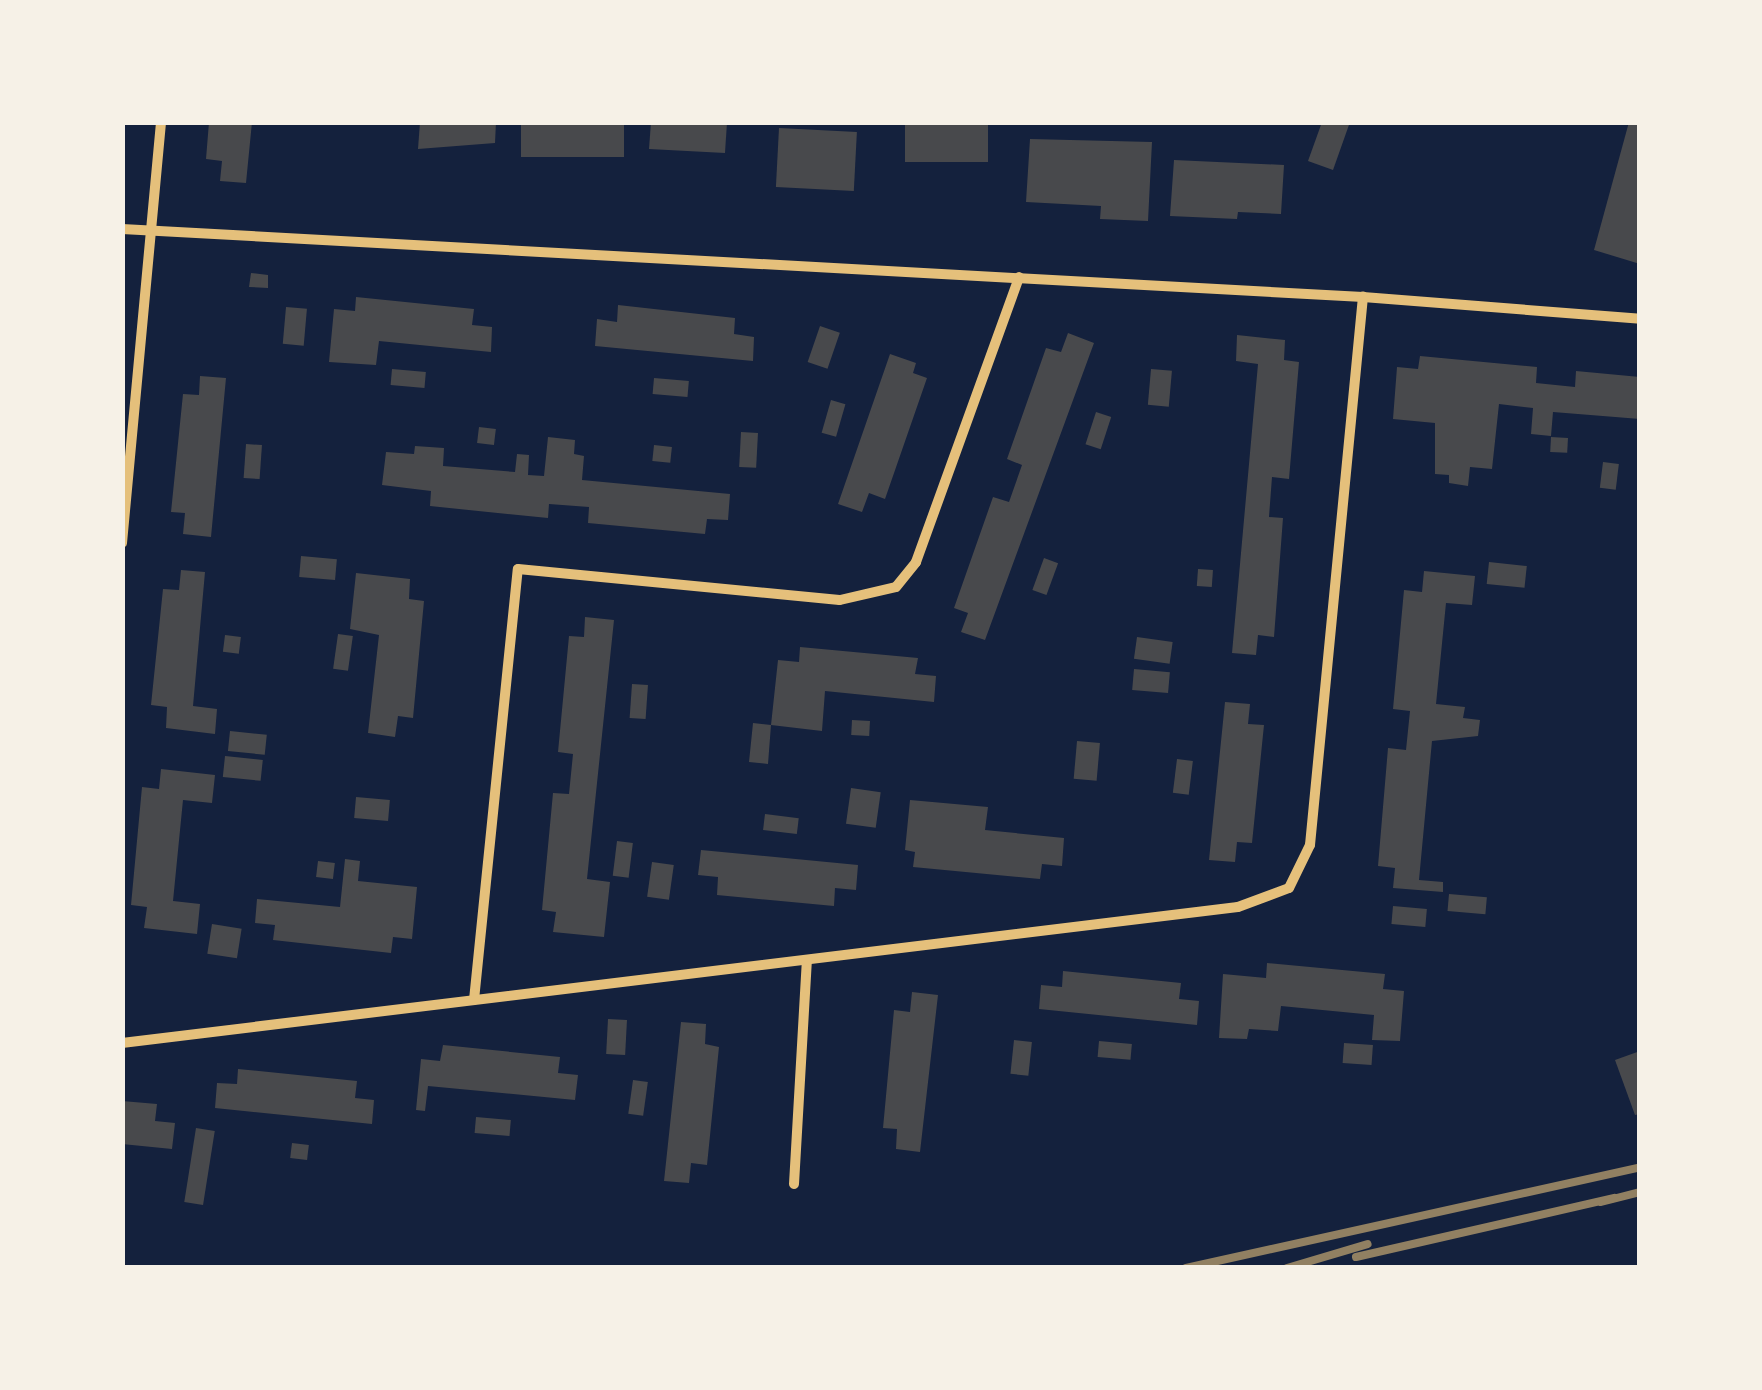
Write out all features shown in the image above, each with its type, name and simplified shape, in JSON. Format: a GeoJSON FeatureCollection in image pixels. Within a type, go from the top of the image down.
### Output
{"type":"FeatureCollection","features":[{"type":"Feature","properties":{"kind":"street"},"geometry":{"type":"LineString","coordinates":[[122,543],[162,122]]}},
{"type":"Feature","properties":{"kind":"street"},"geometry":{"type":"LineString","coordinates":[[122,229],[1363,296],[1640,319]]}},
{"type":"Feature","properties":{"kind":"street"},"geometry":{"type":"LineString","coordinates":[[474,1000],[518,569],[840,600],[896,588],[916,562],[1020,277]]}},
{"type":"Feature","properties":{"kind":"street"},"geometry":{"type":"LineString","coordinates":[[122,1042],[1238,906],[1274,897],[1298,877],[1312,828],[1363,296]]}},
{"type":"Feature","properties":{"kind":"street"},"geometry":{"type":"LineString","coordinates":[[794,1184],[807,960]]}},
{"type":"Feature","properties":{"kind":"building"},"geometry":{"type":"Polygon","coordinates":[[[209,122],[252,122],[246,183],[220,181],[222,161],[206,159],[209,122]]]}},
{"type":"Feature","properties":{"kind":"building"},"geometry":{"type":"Polygon","coordinates":[[[420,122],[496,122],[495,143],[418,149],[420,122]]]}},
{"type":"Feature","properties":{"kind":"building"},"geometry":{"type":"Polygon","coordinates":[[[521,122],[624,122],[624,157],[521,157],[521,122]]]}},
{"type":"Feature","properties":{"kind":"building"},"geometry":{"type":"Polygon","coordinates":[[[651,122],[727,122],[725,153],[649,149],[651,122]]]}},
{"type":"Feature","properties":{"kind":"building"},"geometry":{"type":"Polygon","coordinates":[[[905,122],[988,122],[988,162],[905,162],[905,122]]]}},
{"type":"Feature","properties":{"kind":"building"},"geometry":{"type":"Polygon","coordinates":[[[1322,122],[1350,122],[1333,170],[1308,161],[1322,122]]]}},
{"type":"Feature","properties":{"kind":"building"},"geometry":{"type":"Polygon","coordinates":[[[1629,122],[1640,122],[1640,264],[1594,250],[1629,122]]]}},
{"type":"Feature","properties":{"kind":"building"},"geometry":{"type":"Polygon","coordinates":[[[779,128],[857,132],[854,191],[776,187],[779,128]]]}},
{"type":"Feature","properties":{"kind":"building"},"geometry":{"type":"Polygon","coordinates":[[[1030,139],[1152,142],[1148,221],[1100,219],[1101,206],[1026,202],[1030,139]]]}},
{"type":"Feature","properties":{"kind":"building"},"geometry":{"type":"Polygon","coordinates":[[[1174,160],[1284,165],[1281,214],[1238,212],[1237,219],[1170,216],[1174,160]]]}},
{"type":"Feature","properties":{"kind":"building"},"geometry":{"type":"Polygon","coordinates":[[[251,273],[268,275],[268,288],[249,287],[251,273]]]}},
{"type":"Feature","properties":{"kind":"building"},"geometry":{"type":"Polygon","coordinates":[[[356,297],[474,309],[472,325],[492,327],[491,352],[379,341],[376,365],[329,362],[334,309],[355,311],[356,297]]]}},
{"type":"Feature","properties":{"kind":"building"},"geometry":{"type":"Polygon","coordinates":[[[618,305],[735,318],[734,334],[754,337],[753,361],[595,346],[597,319],[617,322],[618,305]]]}},
{"type":"Feature","properties":{"kind":"building"},"geometry":{"type":"Polygon","coordinates":[[[286,307],[307,309],[304,346],[283,344],[286,307]]]}},
{"type":"Feature","properties":{"kind":"building"},"geometry":{"type":"Polygon","coordinates":[[[820,326],[840,333],[827,369],[808,362],[820,326]]]}},
{"type":"Feature","properties":{"kind":"building"},"geometry":{"type":"Polygon","coordinates":[[[1068,333],[1094,343],[985,640],[961,632],[968,613],[954,608],[993,497],[1009,502],[1022,465],[1007,459],[1046,348],[1061,352],[1068,333]]]}},
{"type":"Feature","properties":{"kind":"building"},"geometry":{"type":"Polygon","coordinates":[[[1237,335],[1285,340],[1284,360],[1299,362],[1289,479],[1272,477],[1269,517],[1283,518],[1274,637],[1258,635],[1256,655],[1232,653],[1258,364],[1236,361],[1237,335]]]}},
{"type":"Feature","properties":{"kind":"building"},"geometry":{"type":"Polygon","coordinates":[[[890,354],[916,363],[913,373],[927,378],[885,499],[869,493],[862,512],[838,504],[890,354]]]}},
{"type":"Feature","properties":{"kind":"building"},"geometry":{"type":"Polygon","coordinates":[[[1420,356],[1537,367],[1536,383],[1575,387],[1576,371],[1640,377],[1640,419],[1553,412],[1551,436],[1531,434],[1533,408],[1499,404],[1492,469],[1470,467],[1468,486],[1449,483],[1449,475],[1435,474],[1435,423],[1393,419],[1397,367],[1418,369],[1420,356]]]}},
{"type":"Feature","properties":{"kind":"building"},"geometry":{"type":"Polygon","coordinates":[[[392,369],[426,372],[424,388],[391,385],[392,369]]]}},
{"type":"Feature","properties":{"kind":"building"},"geometry":{"type":"Polygon","coordinates":[[[1151,369],[1172,371],[1169,407],[1148,405],[1151,369]]]}},
{"type":"Feature","properties":{"kind":"building"},"geometry":{"type":"Polygon","coordinates":[[[200,376],[226,378],[211,537],[183,534],[185,513],[171,512],[183,394],[199,395],[200,376]]]}},
{"type":"Feature","properties":{"kind":"building"},"geometry":{"type":"Polygon","coordinates":[[[654,378],[689,381],[687,397],[653,394],[654,378]]]}},
{"type":"Feature","properties":{"kind":"building"},"geometry":{"type":"Polygon","coordinates":[[[831,400],[845,404],[836,437],[822,433],[831,400]]]}},
{"type":"Feature","properties":{"kind":"building"},"geometry":{"type":"Polygon","coordinates":[[[1096,412],[1111,417],[1101,449],[1085,444],[1096,412]]]}},
{"type":"Feature","properties":{"kind":"building"},"geometry":{"type":"Polygon","coordinates":[[[479,427],[496,429],[494,445],[477,443],[479,427]]]}},
{"type":"Feature","properties":{"kind":"building"},"geometry":{"type":"Polygon","coordinates":[[[741,432],[758,433],[756,468],[739,467],[741,432]]]}},
{"type":"Feature","properties":{"kind":"building"},"geometry":{"type":"Polygon","coordinates":[[[548,437],[575,440],[574,454],[584,456],[582,480],[730,494],[728,520],[707,519],[705,534],[588,523],[589,507],[549,504],[548,518],[430,506],[431,491],[382,485],[386,452],[414,454],[415,446],[444,448],[443,466],[515,472],[517,454],[529,455],[528,475],[544,476],[548,437]]]}},
{"type":"Feature","properties":{"kind":"building"},"geometry":{"type":"Polygon","coordinates":[[[1551,437],[1568,438],[1567,453],[1550,452],[1551,437]]]}},
{"type":"Feature","properties":{"kind":"building"},"geometry":{"type":"Polygon","coordinates":[[[246,444],[262,445],[260,479],[244,478],[246,444]]]}},
{"type":"Feature","properties":{"kind":"building"},"geometry":{"type":"Polygon","coordinates":[[[654,445],[672,447],[670,463],[652,461],[654,445]]]}},
{"type":"Feature","properties":{"kind":"building"},"geometry":{"type":"Polygon","coordinates":[[[1603,462],[1619,464],[1616,490],[1600,488],[1603,462]]]}},
{"type":"Feature","properties":{"kind":"building"},"geometry":{"type":"Polygon","coordinates":[[[301,556],[337,559],[335,580],[299,577],[301,556]]]}},
{"type":"Feature","properties":{"kind":"building"},"geometry":{"type":"Polygon","coordinates":[[[1044,558],[1058,563],[1046,595],[1032,590],[1044,558]]]}},
{"type":"Feature","properties":{"kind":"building"},"geometry":{"type":"Polygon","coordinates":[[[1489,562],[1527,566],[1524,588],[1487,584],[1489,562]]]}},
{"type":"Feature","properties":{"kind":"building"},"geometry":{"type":"Polygon","coordinates":[[[1198,569],[1213,570],[1212,587],[1197,586],[1198,569]]]}},
{"type":"Feature","properties":{"kind":"building"},"geometry":{"type":"Polygon","coordinates":[[[181,570],[205,572],[193,706],[217,709],[215,734],[166,728],[167,707],[151,705],[163,589],[179,590],[181,570]]]}},
{"type":"Feature","properties":{"kind":"building"},"geometry":{"type":"Polygon","coordinates":[[[1424,571],[1475,576],[1472,605],[1446,603],[1436,704],[1465,707],[1463,718],[1480,720],[1478,736],[1432,741],[1419,880],[1443,882],[1443,892],[1393,888],[1395,868],[1378,866],[1388,748],[1406,750],[1410,711],[1393,709],[1404,590],[1422,592],[1424,571]]]}},
{"type":"Feature","properties":{"kind":"building"},"geometry":{"type":"Polygon","coordinates":[[[356,573],[410,579],[409,599],[424,601],[413,718],[398,716],[395,737],[368,733],[379,635],[350,629],[356,573]]]}},
{"type":"Feature","properties":{"kind":"building"},"geometry":{"type":"Polygon","coordinates":[[[585,617],[614,620],[587,879],[610,882],[604,937],[553,932],[556,912],[542,910],[553,793],[569,794],[573,754],[558,752],[569,636],[584,637],[585,617]]]}},
{"type":"Feature","properties":{"kind":"building"},"geometry":{"type":"Polygon","coordinates":[[[338,634],[353,636],[348,671],[333,669],[338,634]]]}},
{"type":"Feature","properties":{"kind":"building"},"geometry":{"type":"Polygon","coordinates":[[[225,635],[241,637],[239,654],[223,652],[225,635]]]}},
{"type":"Feature","properties":{"kind":"building"},"geometry":{"type":"Polygon","coordinates":[[[1137,637],[1173,642],[1170,664],[1134,659],[1137,637]]]}},
{"type":"Feature","properties":{"kind":"building"},"geometry":{"type":"Polygon","coordinates":[[[800,647],[918,658],[915,674],[936,676],[934,702],[825,691],[822,731],[771,725],[778,660],[799,662],[800,647]]]}},
{"type":"Feature","properties":{"kind":"building"},"geometry":{"type":"Polygon","coordinates":[[[1134,669],[1170,672],[1168,693],[1132,690],[1134,669]]]}},
{"type":"Feature","properties":{"kind":"building"},"geometry":{"type":"Polygon","coordinates":[[[632,684],[648,685],[646,719],[630,718],[632,684]]]}},
{"type":"Feature","properties":{"kind":"building"},"geometry":{"type":"Polygon","coordinates":[[[1225,702],[1250,704],[1248,724],[1264,725],[1252,843],[1237,842],[1235,862],[1209,860],[1225,702]]]}},
{"type":"Feature","properties":{"kind":"building"},"geometry":{"type":"Polygon","coordinates":[[[852,720],[870,721],[869,736],[851,735],[852,720]]]}},
{"type":"Feature","properties":{"kind":"building"},"geometry":{"type":"Polygon","coordinates":[[[753,723],[771,725],[768,764],[749,762],[753,723]]]}},
{"type":"Feature","properties":{"kind":"building"},"geometry":{"type":"Polygon","coordinates":[[[230,731],[267,735],[265,755],[228,751],[230,731]]]}},
{"type":"Feature","properties":{"kind":"building"},"geometry":{"type":"Polygon","coordinates":[[[1077,741],[1100,743],[1097,781],[1074,779],[1077,741]]]}},
{"type":"Feature","properties":{"kind":"building"},"geometry":{"type":"Polygon","coordinates":[[[225,756],[263,760],[261,781],[223,777],[225,756]]]}},
{"type":"Feature","properties":{"kind":"building"},"geometry":{"type":"Polygon","coordinates":[[[1177,759],[1193,761],[1189,795],[1173,793],[1177,759]]]}},
{"type":"Feature","properties":{"kind":"building"},"geometry":{"type":"Polygon","coordinates":[[[161,769],[215,775],[212,803],[183,800],[173,901],[200,904],[197,934],[144,928],[147,907],[131,905],[142,787],[159,789],[161,769]]]}},
{"type":"Feature","properties":{"kind":"building"},"geometry":{"type":"Polygon","coordinates":[[[851,788],[881,792],[876,828],[846,824],[851,788]]]}},
{"type":"Feature","properties":{"kind":"building"},"geometry":{"type":"Polygon","coordinates":[[[356,797],[390,800],[388,821],[354,818],[356,797]]]}},
{"type":"Feature","properties":{"kind":"building"},"geometry":{"type":"Polygon","coordinates":[[[910,800],[988,807],[985,830],[1064,838],[1062,866],[1042,864],[1040,879],[913,867],[915,852],[905,850],[910,800]]]}},
{"type":"Feature","properties":{"kind":"building"},"geometry":{"type":"Polygon","coordinates":[[[765,814],[799,818],[797,834],[763,830],[765,814]]]}},
{"type":"Feature","properties":{"kind":"building"},"geometry":{"type":"Polygon","coordinates":[[[617,841],[633,843],[629,878],[613,876],[617,841]]]}},
{"type":"Feature","properties":{"kind":"building"},"geometry":{"type":"Polygon","coordinates":[[[701,850],[858,865],[856,890],[835,888],[834,906],[717,895],[718,877],[698,875],[701,850]]]}},
{"type":"Feature","properties":{"kind":"building"},"geometry":{"type":"Polygon","coordinates":[[[345,859],[360,861],[358,881],[417,887],[412,939],[393,937],[391,953],[273,940],[275,925],[255,923],[257,899],[340,907],[345,859]]]}},
{"type":"Feature","properties":{"kind":"building"},"geometry":{"type":"Polygon","coordinates":[[[318,861],[335,863],[333,879],[316,877],[318,861]]]}},
{"type":"Feature","properties":{"kind":"building"},"geometry":{"type":"Polygon","coordinates":[[[652,862],[674,865],[669,900],[647,897],[652,862]]]}},
{"type":"Feature","properties":{"kind":"building"},"geometry":{"type":"Polygon","coordinates":[[[1449,894],[1487,897],[1485,914],[1448,911],[1449,894]]]}},
{"type":"Feature","properties":{"kind":"building"},"geometry":{"type":"Polygon","coordinates":[[[1393,906],[1427,909],[1425,927],[1391,924],[1393,906]]]}},
{"type":"Feature","properties":{"kind":"building"},"geometry":{"type":"Polygon","coordinates":[[[212,924],[242,929],[237,958],[207,954],[212,924]]]}},
{"type":"Feature","properties":{"kind":"building"},"geometry":{"type":"Polygon","coordinates":[[[1267,963],[1385,974],[1383,989],[1404,991],[1400,1041],[1372,1040],[1374,1015],[1281,1006],[1278,1031],[1249,1029],[1247,1039],[1219,1038],[1223,974],[1266,978],[1267,963]]]}},
{"type":"Feature","properties":{"kind":"building"},"geometry":{"type":"Polygon","coordinates":[[[1063,971],[1181,983],[1179,999],[1199,1001],[1197,1025],[1039,1009],[1041,985],[1062,987],[1063,971]]]}},
{"type":"Feature","properties":{"kind":"building"},"geometry":{"type":"Polygon","coordinates":[[[912,992],[938,995],[920,1152],[896,1149],[897,1129],[883,1128],[894,1010],[910,1012],[912,992]]]}},
{"type":"Feature","properties":{"kind":"building"},"geometry":{"type":"Polygon","coordinates":[[[608,1019],[627,1020],[625,1055],[606,1054],[608,1019]]]}},
{"type":"Feature","properties":{"kind":"building"},"geometry":{"type":"Polygon","coordinates":[[[681,1022],[706,1024],[705,1044],[719,1047],[707,1165],[691,1163],[689,1183],[664,1181],[681,1022]]]}},
{"type":"Feature","properties":{"kind":"building"},"geometry":{"type":"Polygon","coordinates":[[[1014,1040],[1032,1042],[1028,1076],[1010,1074],[1014,1040]]]}},
{"type":"Feature","properties":{"kind":"building"},"geometry":{"type":"Polygon","coordinates":[[[1099,1041],[1132,1044],[1130,1060],[1098,1057],[1099,1041]]]}},
{"type":"Feature","properties":{"kind":"building"},"geometry":{"type":"Polygon","coordinates":[[[1344,1043],[1373,1045],[1372,1065],[1343,1063],[1344,1043]]]}},
{"type":"Feature","properties":{"kind":"building"},"geometry":{"type":"Polygon","coordinates":[[[443,1045],[560,1057],[558,1073],[578,1075],[575,1100],[428,1086],[425,1111],[416,1110],[421,1059],[440,1061],[443,1045]]]}},
{"type":"Feature","properties":{"kind":"building"},"geometry":{"type":"Polygon","coordinates":[[[1640,1051],[1640,1114],[1635,1115],[1615,1060],[1640,1051]]]}},
{"type":"Feature","properties":{"kind":"building"},"geometry":{"type":"Polygon","coordinates":[[[238,1069],[357,1081],[355,1098],[374,1100],[372,1124],[215,1108],[217,1083],[237,1084],[238,1069]]]}},
{"type":"Feature","properties":{"kind":"building"},"geometry":{"type":"Polygon","coordinates":[[[633,1080],[648,1082],[643,1116],[628,1114],[633,1080]]]}},
{"type":"Feature","properties":{"kind":"building"},"geometry":{"type":"Polygon","coordinates":[[[122,1101],[157,1104],[155,1121],[175,1123],[172,1149],[122,1144],[122,1101]]]}},
{"type":"Feature","properties":{"kind":"building"},"geometry":{"type":"Polygon","coordinates":[[[476,1117],[511,1120],[509,1136],[475,1133],[476,1117]]]}},
{"type":"Feature","properties":{"kind":"building"},"geometry":{"type":"Polygon","coordinates":[[[196,1128],[215,1131],[203,1205],[184,1202],[196,1128]]]}},
{"type":"Feature","properties":{"kind":"building"},"geometry":{"type":"Polygon","coordinates":[[[292,1143],[309,1145],[307,1160],[290,1158],[292,1143]]]}},
{"type":"Feature","properties":{"kind":"railway"},"geometry":{"type":"LineString","coordinates":[[1186,1268],[1640,1167]]}},
{"type":"Feature","properties":{"kind":"railway"},"geometry":{"type":"LineString","coordinates":[[1601,1202],[1640,1192]]}},
{"type":"Feature","properties":{"kind":"railway"},"geometry":{"type":"LineString","coordinates":[[1356,1257],[1614,1198]]}},
{"type":"Feature","properties":{"kind":"railway"},"geometry":{"type":"LineString","coordinates":[[1287,1268],[1368,1244]]}}]}
